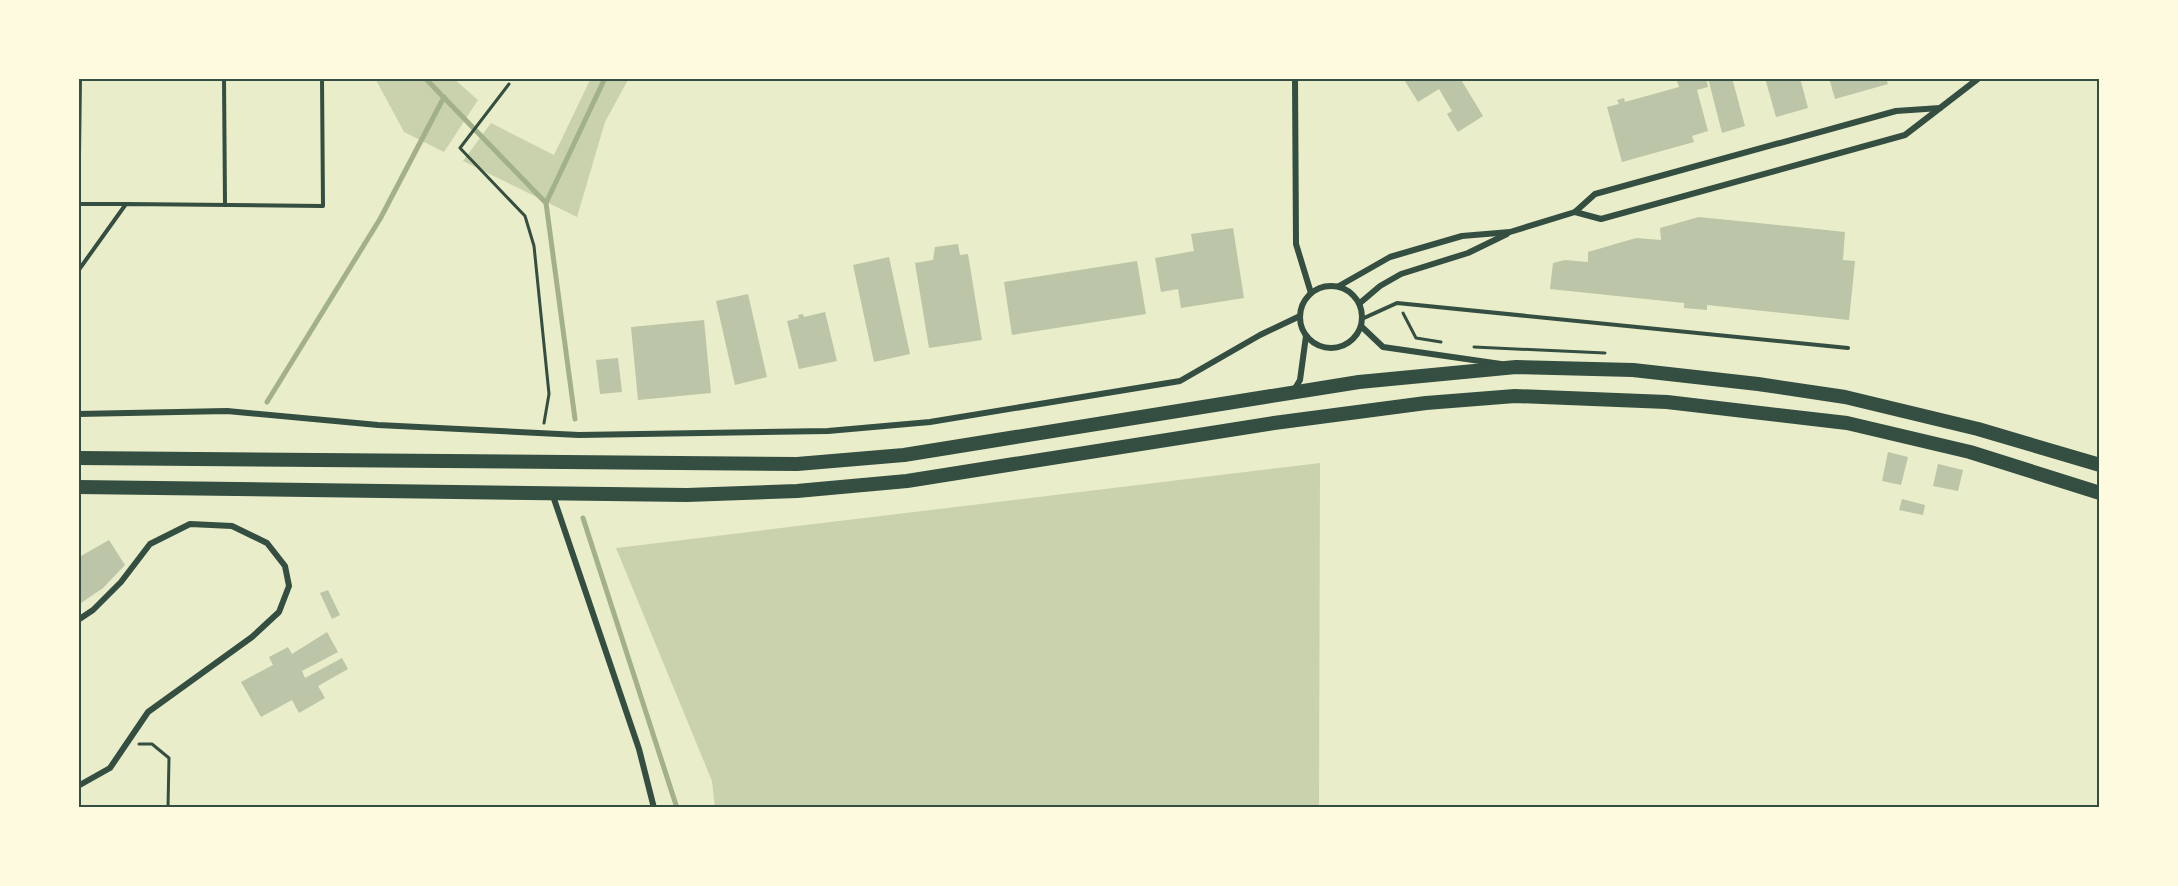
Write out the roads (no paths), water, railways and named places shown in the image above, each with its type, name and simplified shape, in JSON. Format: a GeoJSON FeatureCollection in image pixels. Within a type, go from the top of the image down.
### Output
{"type":"FeatureCollection","features":[{"type":"Feature","properties":{"kind":"main road"},"geometry":{"type":"LineString","coordinates":[[78,458],[797,465],[904,455],[1359,382],[1516,367],[1633,370],[1758,384],[1845,397],[1978,429],[2100,465]]}},
{"type":"Feature","properties":{"kind":"main road"},"geometry":{"type":"LineString","coordinates":[[78,487],[687,495],[797,491],[907,481],[1274,423],[1426,403],[1515,396],[1667,402],[1847,423],[1971,452],[2100,493]]}},
{"type":"Feature","properties":{"kind":"street"},"geometry":{"type":"LineString","coordinates":[[1295,78],[1296,244],[1311,293]]}},
{"type":"Feature","properties":{"kind":"street"},"geometry":{"type":"LineString","coordinates":[[1575,212],[1601,219],[1905,135],[1979,78]]}},
{"type":"Feature","properties":{"kind":"street"},"geometry":{"type":"LineString","coordinates":[[1360,303],[1380,286],[1401,274],[1468,253],[1510,232],[1575,212],[1595,194],[1896,111],[1940,108]]}},
{"type":"Feature","properties":{"kind":"street"},"geometry":{"type":"LineString","coordinates":[[1339,286],[1390,257],[1462,236],[1510,232]]}},
{"type":"Feature","properties":{"kind":"street"},"geometry":{"type":"LineString","coordinates":[[1292,394],[1300,380],[1306,336],[1300,316],[1303,303],[1311,293],[1324,286],[1339,286],[1352,292],[1360,303],[1364,318],[1357,336],[1339,348],[1320,347],[1306,336]]}},
{"type":"Feature","properties":{"kind":"street"},"geometry":{"type":"LineString","coordinates":[[78,414],[227,411],[378,425],[542,434],[828,431],[930,422],[1180,381],[1260,335],[1300,316]]}},
{"type":"Feature","properties":{"kind":"street"},"geometry":{"type":"LineString","coordinates":[[1362,327],[1383,347],[1475,358],[1516,367]]}},
{"type":"Feature","properties":{"kind":"street"},"geometry":{"type":"LineString","coordinates":[[552,493],[639,749],[654,808]]}},
{"type":"Feature","properties":{"kind":"street"},"geometry":{"type":"LineString","coordinates":[[78,620],[93,610],[121,582],[150,544],[190,524],[232,526],[267,543],[285,566],[289,586],[279,612],[252,637],[148,712],[110,768],[78,786]]}},
{"type":"Feature","properties":{"kind":"lane"},"geometry":{"type":"LineString","coordinates":[[78,233],[80,78]]}},
{"type":"Feature","properties":{"kind":"lane"},"geometry":{"type":"LineString","coordinates":[[225,78],[225,206]]}},
{"type":"Feature","properties":{"kind":"lane"},"geometry":{"type":"LineString","coordinates":[[78,204],[323,206],[322,78]]}},
{"type":"Feature","properties":{"kind":"lane"},"geometry":{"type":"LineString","coordinates":[[78,271],[126,204]]}},
{"type":"Feature","properties":{"kind":"lane"},"geometry":{"type":"LineString","coordinates":[[1364,318],[1397,303],[1848,348]]}},
{"type":"Feature","properties":{"kind":"waterway"},"geometry":{"type":"LineString","coordinates":[[425,78],[546,203]]}},
{"type":"Feature","properties":{"kind":"waterway"},"geometry":{"type":"LineString","coordinates":[[575,419],[546,203],[605,78]]}},
{"type":"Feature","properties":{"kind":"waterway"},"geometry":{"type":"LineString","coordinates":[[267,402],[380,219],[444,97]]}},
{"type":"Feature","properties":{"kind":"waterway"},"geometry":{"type":"LineString","coordinates":[[583,518],[677,808]]}}]}
